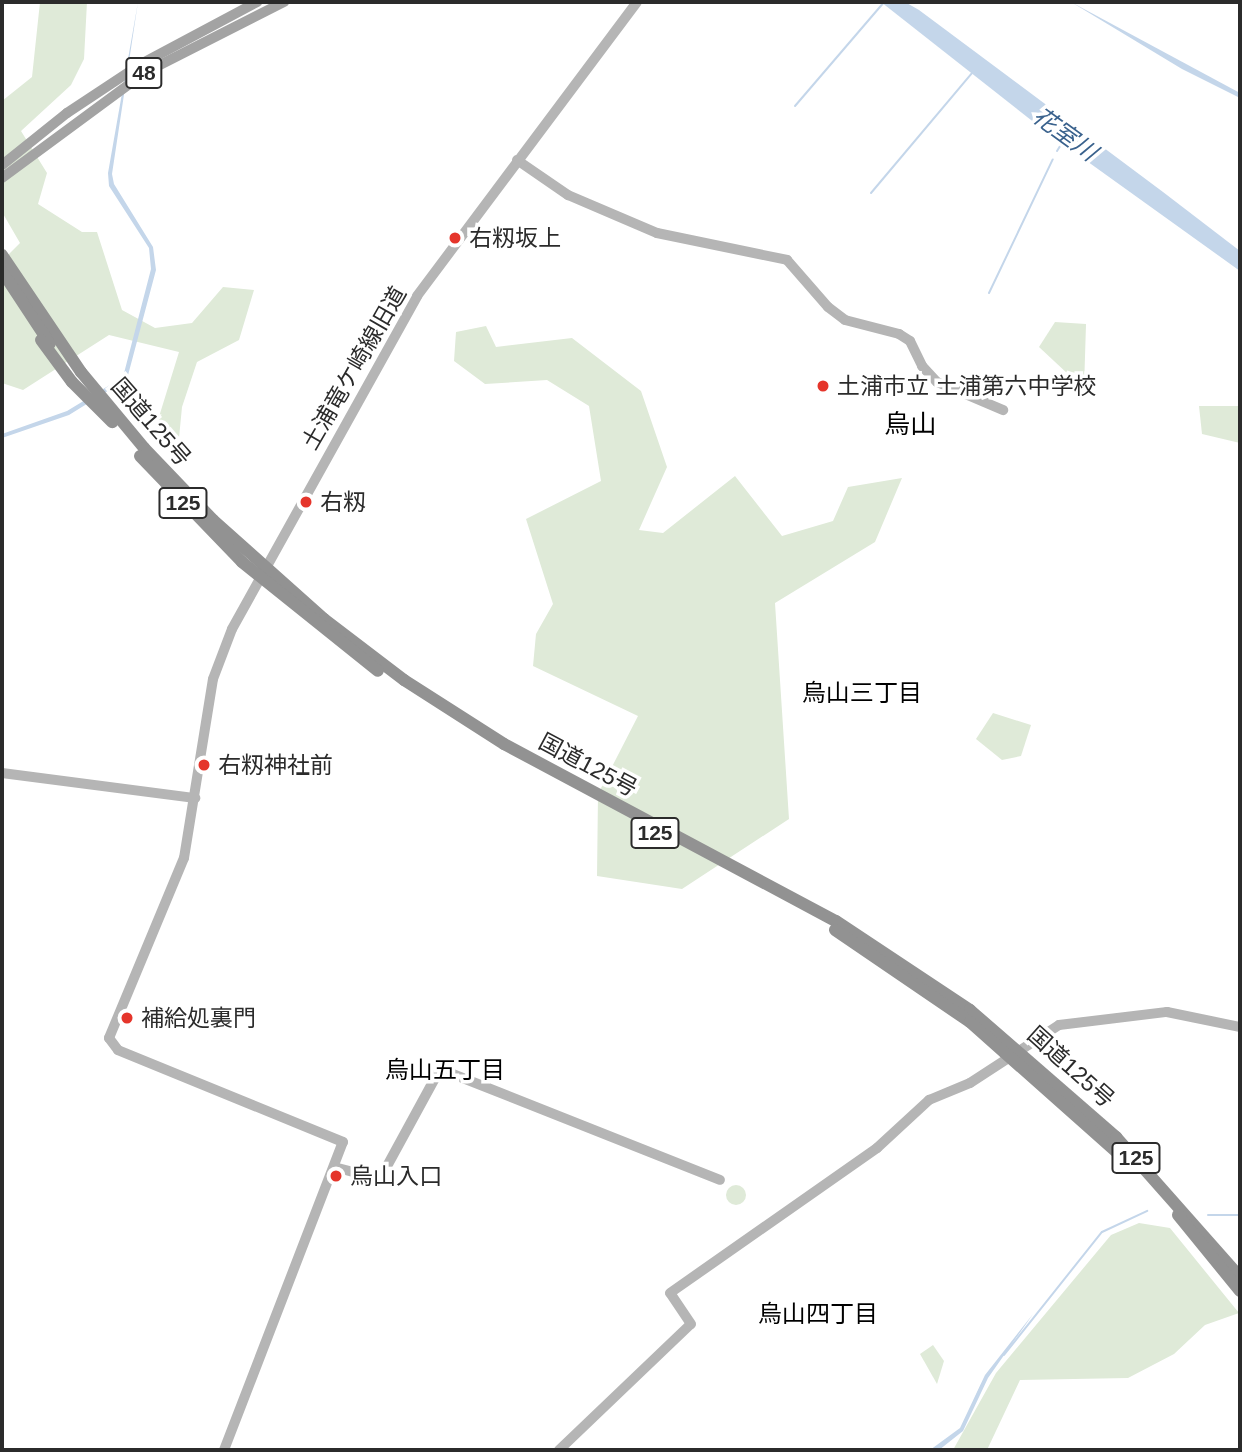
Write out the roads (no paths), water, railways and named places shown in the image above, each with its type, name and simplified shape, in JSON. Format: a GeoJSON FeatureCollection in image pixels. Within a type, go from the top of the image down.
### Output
{"type":"FeatureCollection","features":[{"type":"Feature","properties":{"kind":"highway"},"geometry":{"type":"LineString","coordinates":[[2,245],[114,419]]}},
{"type":"Feature","properties":{"kind":"highway","name":"国道125号"},"geometry":{"type":"LineString","coordinates":[[2,255],[6,277],[114,419],[262,573],[362,650],[449,710],[531,760],[836,920],[929,980],[1116,1137],[1240,1277]]}},
{"type":"Feature","properties":{"kind":"highway","name":"国道125号"},"geometry":{"type":"LineString","coordinates":[[1016,1053],[1155,1189],[1240,1291]]}},
{"type":"Feature","properties":{"kind":"main road","name":"48"},"geometry":{"type":"LineString","coordinates":[[2,165],[67,113],[141,64],[257,2]]}},
{"type":"Feature","properties":{"kind":"main road","name":"48"},"geometry":{"type":"LineString","coordinates":[[2,178],[146,72],[284,2]]}},
{"type":"Feature","properties":{"kind":"street","name":"土浦竜ケ崎線旧道"},"geometry":{"type":"LineString","coordinates":[[334,1167],[341,1138],[110,1045],[184,858],[218,660],[262,573],[417,296],[636,2]]}},
{"type":"Feature","properties":{"kind":"street"},"geometry":{"type":"LineString","coordinates":[[517,160],[568,195],[657,233],[786,260],[828,307],[845,320],[899,334],[910,341],[922,366],[937,382],[1003,410]]}},
{"type":"Feature","properties":{"kind":"street"},"geometry":{"type":"LineString","coordinates":[[2,773],[195,798]]}},
{"type":"Feature","properties":{"kind":"street"},"geometry":{"type":"LineString","coordinates":[[559,1450],[691,1324],[670,1293],[877,1148],[929,1100],[970,1083],[1051,1027],[1138,1013],[1167,1012],[1240,1027]]}},
{"type":"Feature","properties":{"kind":"street"},"geometry":{"type":"LineString","coordinates":[[224,1450],[334,1167],[380,1179],[440,1069],[720,1180]]}},
{"type":"Feature","properties":{"kind":"water"},"geometry":{"type":"Polygon","coordinates":[[[138,2],[112,174],[114,184],[153,247],[156,270],[127,379],[69,415],[2,438],[2,434],[67,411],[123,377],[151,269],[149,248],[109,186],[108,173],[138,2]]]}},
{"type":"Feature","properties":{"kind":"water","name":"花室川"},"geometry":{"type":"Polygon","coordinates":[[[881,2],[905,2],[919,10],[1163,192],[1240,251],[1240,271],[1045,131],[881,2]]]}},
{"type":"Feature","properties":{"kind":"water"},"geometry":{"type":"Polygon","coordinates":[[[1071,2],[1240,93],[1240,98],[1182,69],[1071,2]]]}},
{"type":"Feature","properties":{"kind":"water"},"geometry":{"type":"Polygon","coordinates":[[[1033,1314],[988,1378],[963,1431],[939,1450],[930,1450],[960,1428],[985,1375],[1033,1314]]]}},
{"type":"Feature","properties":{"kind":"waterway"},"geometry":{"type":"LineString","coordinates":[[795,106],[884,2]]}},
{"type":"Feature","properties":{"kind":"waterway"},"geometry":{"type":"LineString","coordinates":[[871,193],[972,73]]}},
{"type":"Feature","properties":{"kind":"waterway","name":"花室川"},"geometry":{"type":"LineString","coordinates":[[1057,151],[1062,143]]}},
{"type":"Feature","properties":{"kind":"waterway"},"geometry":{"type":"LineString","coordinates":[[989,293],[1053,159]]}},
{"type":"Feature","properties":{"kind":"waterway"},"geometry":{"type":"LineString","coordinates":[[1004,1355],[1102,1232],[1147,1211]]}},
{"type":"Feature","properties":{"kind":"waterway"},"geometry":{"type":"LineString","coordinates":[[1208,1215],[1240,1215]]}},
{"type":"Feature","properties":{"kind":"waterway"},"geometry":{"type":"LineString","coordinates":[[974,1402],[982,1385]]}},
{"type":"Feature","properties":{"kind":"place","name":"右籾坂上"},"geometry":{"type":"Point","coordinates":[455,238]}},
{"type":"Feature","properties":{"kind":"place","name":"土浦市立 土浦第六中学校"},"geometry":{"type":"Point","coordinates":[823,386]}},
{"type":"Feature","properties":{"kind":"place","name":"右籾"},"geometry":{"type":"Point","coordinates":[306,502]}},
{"type":"Feature","properties":{"kind":"place","name":"右籾神社前"},"geometry":{"type":"Point","coordinates":[204,765]}},
{"type":"Feature","properties":{"kind":"place","name":"補給処裏門"},"geometry":{"type":"Point","coordinates":[127,1018]}},
{"type":"Feature","properties":{"kind":"place","name":"烏山入口"},"geometry":{"type":"Point","coordinates":[336,1176]}},
{"type":"Feature","properties":{"kind":"district","name":"烏山"},"geometry":{"type":"Point","coordinates":[910,425]}},
{"type":"Feature","properties":{"kind":"district","name":"烏山三丁目"},"geometry":{"type":"Point","coordinates":[862,693]}},
{"type":"Feature","properties":{"kind":"district","name":"烏山五丁目"},"geometry":{"type":"Point","coordinates":[445,1070]}},
{"type":"Feature","properties":{"kind":"district","name":"烏山四丁目"},"geometry":{"type":"Point","coordinates":[818,1314]}}]}
